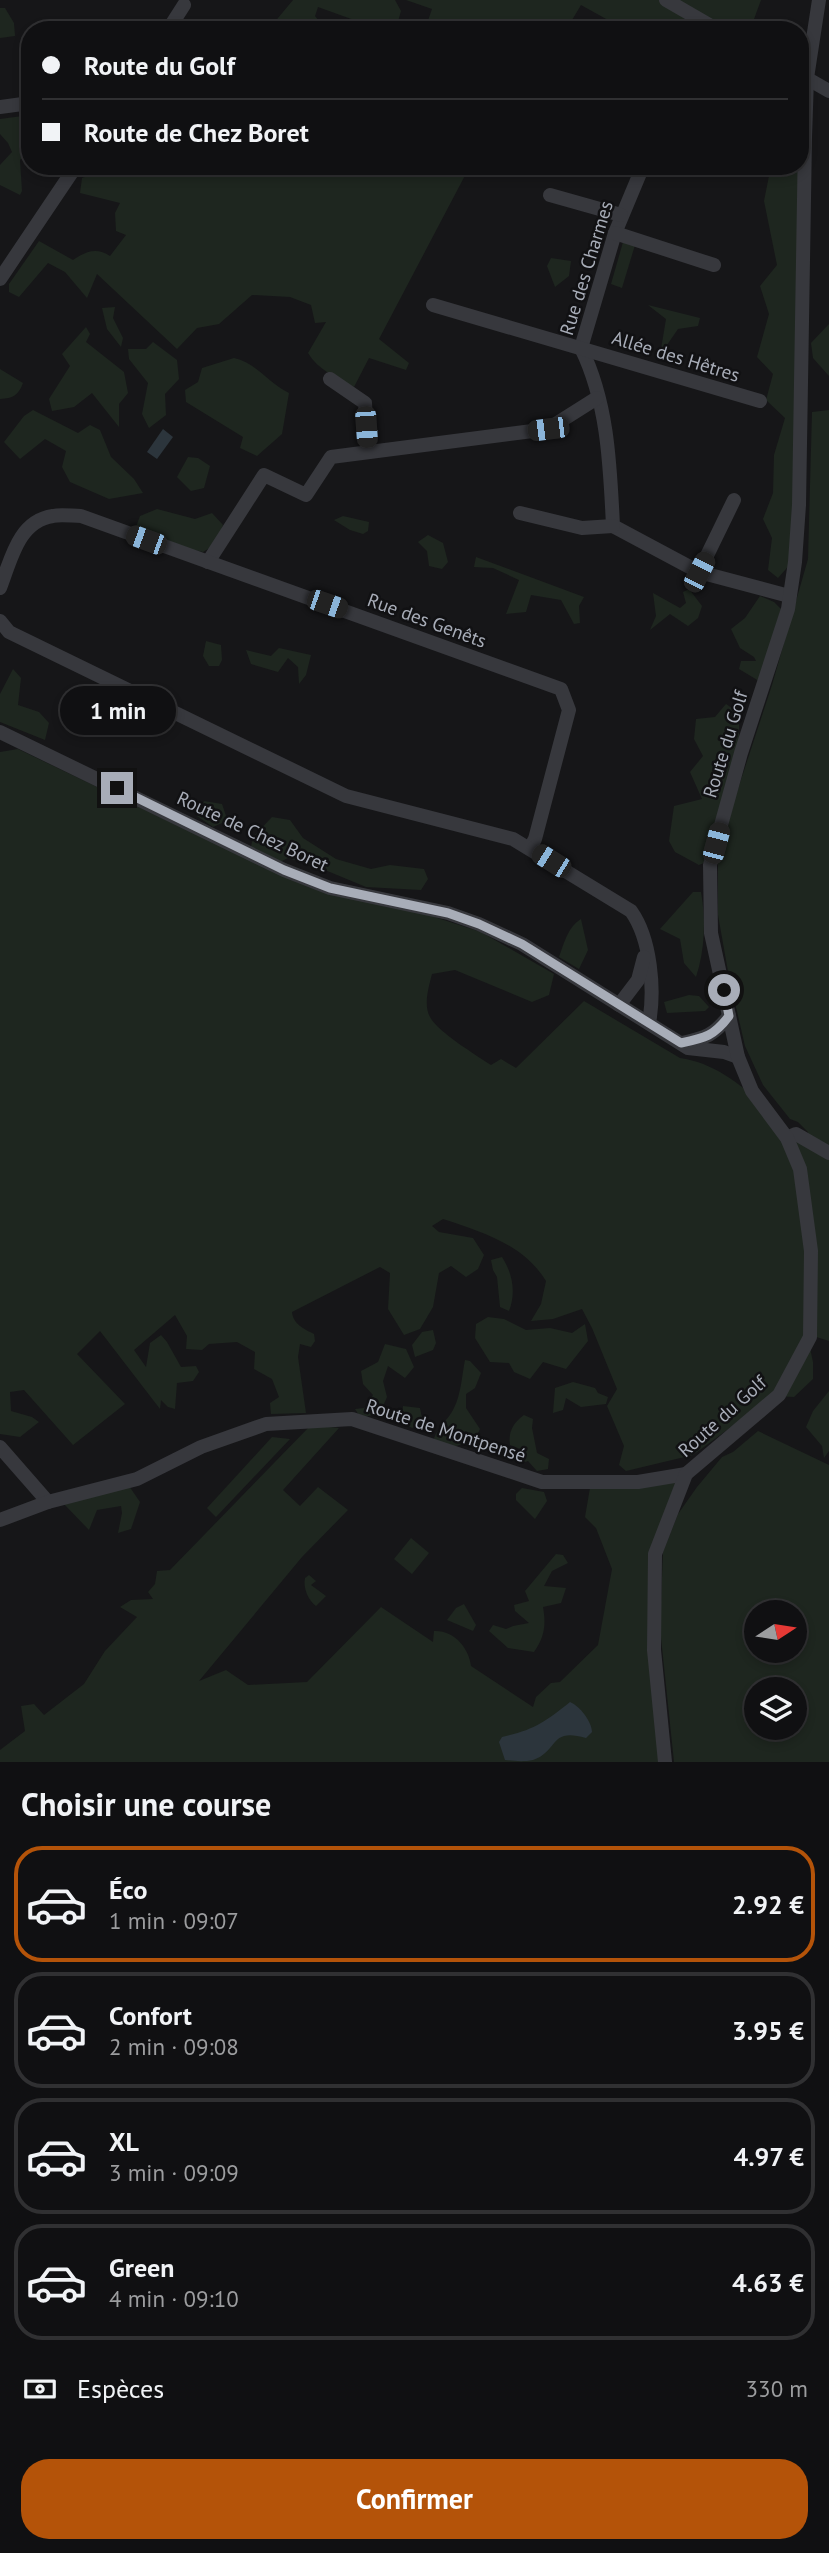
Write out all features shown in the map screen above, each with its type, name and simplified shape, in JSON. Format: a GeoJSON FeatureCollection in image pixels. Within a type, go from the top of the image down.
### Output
{"type":"FeatureCollection","features":[{"type":"Feature","properties":{"kind":"street"},"geometry":{"type":"LineString","coordinates":[[666,0],[702,21]]}},
{"type":"Feature","properties":{"kind":"street","name":"Route du Golf"},"geometry":{"type":"LineString","coordinates":[[809,51],[819,0]]}},
{"type":"Feature","properties":{"kind":"street"},"geometry":{"type":"LineString","coordinates":[[174,21],[184,5]]}},
{"type":"Feature","properties":{"kind":"street"},"geometry":{"type":"LineString","coordinates":[[809,80],[829,91]]}},
{"type":"Feature","properties":{"kind":"street"},"geometry":{"type":"LineString","coordinates":[[0,107],[21,104]]}},
{"type":"Feature","properties":{"kind":"street"},"geometry":{"type":"LineString","coordinates":[[0,279],[70,175]]}},
{"type":"Feature","properties":{"kind":"street","name":"Rue des Charmes"},"geometry":{"type":"LineString","coordinates":[[613,526],[609,447],[590,366],[581,348],[621,215],[639,175]]}},
{"type":"Feature","properties":{"kind":"street","name":"Route du Golf"},"geometry":{"type":"LineString","coordinates":[[665,1762],[654,1650],[655,1554],[686,1474],[779,1395],[810,1337],[811,1251],[800,1169],[786,1138],[752,1091],[738,1057],[711,933],[710,865],[741,753],[788,609],[795,562],[799,505],[802,175]]}},
{"type":"Feature","properties":{"kind":"street"},"geometry":{"type":"LineString","coordinates":[[550,195],[621,215]]}},
{"type":"Feature","properties":{"kind":"street"},"geometry":{"type":"LineString","coordinates":[[615,233],[714,265]]}},
{"type":"Feature","properties":{"kind":"street","name":"Allée des Hêtres"},"geometry":{"type":"LineString","coordinates":[[433,305],[760,401]]}},
{"type":"Feature","properties":{"kind":"street"},"geometry":{"type":"LineString","coordinates":[[330,379],[365,403],[368,452]]}},
{"type":"Feature","properties":{"kind":"street"},"geometry":{"type":"LineString","coordinates":[[208,562],[264,475],[306,495],[331,457],[548,429],[597,398]]}},
{"type":"Feature","properties":{"kind":"street"},"geometry":{"type":"LineString","coordinates":[[699,572],[734,500]]}},
{"type":"Feature","properties":{"kind":"street"},"geometry":{"type":"LineString","coordinates":[[520,513],[582,528],[613,526],[699,572],[789,596]]}},
{"type":"Feature","properties":{"kind":"street","name":"Rue des Genêts"},"geometry":{"type":"LineString","coordinates":[[0,588],[20,537],[38,521],[53,516],[81,516],[561,689],[569,710],[535,839],[530,848]]}},
{"type":"Feature","properties":{"kind":"street"},"geometry":{"type":"LineString","coordinates":[[0,621],[9,632],[346,796],[513,839],[530,848],[631,911],[639,922],[646,949],[653,1000],[649,1023]]}},
{"type":"Feature","properties":{"kind":"street","name":"Route de Chez Boret"},"geometry":{"type":"LineString","coordinates":[[0,732],[284,870],[330,888],[448,913],[479,924],[522,944],[688,1048],[724,1052],[738,1057]]}},
{"type":"Feature","properties":{"kind":"street"},"geometry":{"type":"LineString","coordinates":[[619,1005],[638,979],[646,949]]}},
{"type":"Feature","properties":{"kind":"street"},"geometry":{"type":"LineString","coordinates":[[681,1043],[704,1038],[718,1031],[729,1016]]}},
{"type":"Feature","properties":{"kind":"street"},"geometry":{"type":"LineString","coordinates":[[786,1138],[796,1134],[829,1153]]}},
{"type":"Feature","properties":{"kind":"street","name":"Route de Montpensé"},"geometry":{"type":"LineString","coordinates":[[0,1520],[48,1502],[137,1479],[201,1447],[266,1424],[352,1419],[542,1482],[638,1482],[686,1474]]}},
{"type":"Feature","properties":{"kind":"street"},"geometry":{"type":"LineString","coordinates":[[0,1447],[48,1502]]}},
{"type":"Feature","properties":{"kind":"shaded area"},"geometry":{"type":"Polygon","coordinates":[[[293,0],[395,0],[401,11],[398,21],[354,21],[318,7],[315,16],[319,21],[276,21],[293,0]]]}},
{"type":"Feature","properties":{"kind":"shaded area"},"geometry":{"type":"Polygon","coordinates":[[[406,0],[761,0],[753,21],[610,21],[581,5],[571,21],[428,21],[432,9],[406,0]]]}},
{"type":"Feature","properties":{"kind":"shaded area"},"geometry":{"type":"Polygon","coordinates":[[[0,8],[5,8],[14,23],[15,36],[0,38],[0,8]]]}},
{"type":"Feature","properties":{"kind":"shaded area"},"geometry":{"type":"Polygon","coordinates":[[[21,116],[20,195],[0,185],[0,165],[12,152],[0,134],[0,119],[21,116]]]}},
{"type":"Feature","properties":{"kind":"shaded area"},"geometry":{"type":"Polygon","coordinates":[[[89,175],[465,175],[379,339],[409,363],[406,370],[369,358],[354,387],[328,373],[312,359],[308,353],[326,322],[315,323],[311,305],[290,297],[252,295],[219,324],[197,328],[177,349],[97,274],[87,298],[65,272],[48,263],[19,297],[9,292],[9,284],[39,241],[73,260],[92,251],[110,256],[126,235],[116,231],[115,213],[120,203],[80,193],[82,178],[89,175]]]}},
{"type":"Feature","properties":{"kind":"shaded area"},"geometry":{"type":"Polygon","coordinates":[[[769,175],[800,175],[793,561],[778,578],[768,570],[772,538],[763,519],[773,493],[774,455],[785,418],[766,400],[773,374],[757,357],[769,314],[760,286],[777,265],[764,201],[769,175]]]}},
{"type":"Feature","properties":{"kind":"shaded area"},"geometry":{"type":"Polygon","coordinates":[[[623,242],[635,245],[622,288],[611,284],[623,242]]]}},
{"type":"Feature","properties":{"kind":"shaded area"},"geometry":{"type":"Polygon","coordinates":[[[551,258],[571,261],[569,276],[555,287],[547,266],[551,258]]]}},
{"type":"Feature","properties":{"kind":"shaded area"},"geometry":{"type":"Polygon","coordinates":[[[648,305],[700,318],[698,326],[678,329],[660,355],[666,319],[648,305]]]}},
{"type":"Feature","properties":{"kind":"shaded area"},"geometry":{"type":"Polygon","coordinates":[[[115,307],[113,318],[123,338],[121,347],[107,329],[102,308],[115,307]]]}},
{"type":"Feature","properties":{"kind":"shaded area"},"geometry":{"type":"Polygon","coordinates":[[[829,324],[829,376],[813,358],[811,343],[829,324]]]}},
{"type":"Feature","properties":{"kind":"shaded area"},"geometry":{"type":"Polygon","coordinates":[[[86,327],[90,334],[86,342],[124,372],[128,393],[119,404],[119,427],[92,393],[74,407],[52,411],[49,399],[70,366],[62,354],[86,327]]]}},
{"type":"Feature","properties":{"kind":"shaded area"},"geometry":{"type":"Polygon","coordinates":[[[153,342],[177,360],[179,379],[165,394],[166,415],[149,428],[142,414],[148,383],[129,359],[128,349],[146,349],[153,342]]]}},
{"type":"Feature","properties":{"kind":"shaded area"},"geometry":{"type":"Polygon","coordinates":[[[234,358],[249,364],[289,393],[282,434],[257,456],[240,448],[243,437],[186,402],[185,390],[198,382],[202,368],[234,358]]]}},
{"type":"Feature","properties":{"kind":"shaded area"},"geometry":{"type":"Polygon","coordinates":[[[0,369],[23,383],[12,397],[0,399],[0,369]]]}},
{"type":"Feature","properties":{"kind":"shaded area"},"geometry":{"type":"Polygon","coordinates":[[[33,410],[78,433],[90,425],[100,430],[111,457],[134,479],[143,493],[109,499],[70,482],[62,467],[66,451],[45,439],[20,459],[4,442],[24,416],[33,410]]]}},
{"type":"Feature","properties":{"kind":"shaded area"},"geometry":{"type":"Polygon","coordinates":[[[829,410],[829,1341],[807,1334],[813,1362],[813,1379],[794,1397],[773,1396],[693,1455],[626,1471],[619,1465],[624,1446],[607,1406],[617,1389],[582,1309],[553,1319],[531,1321],[541,1304],[546,1281],[537,1268],[500,1241],[443,1219],[432,1226],[439,1232],[473,1238],[484,1255],[478,1269],[466,1277],[451,1266],[439,1273],[433,1307],[420,1329],[404,1335],[388,1309],[390,1273],[380,1267],[292,1312],[297,1323],[314,1334],[315,1341],[311,1347],[300,1344],[298,1357],[306,1413],[271,1414],[270,1403],[279,1397],[272,1379],[254,1369],[255,1352],[237,1342],[209,1344],[202,1350],[186,1349],[187,1336],[175,1315],[134,1350],[146,1367],[150,1343],[161,1335],[181,1367],[196,1366],[199,1372],[193,1381],[177,1383],[175,1409],[168,1407],[161,1400],[160,1409],[100,1331],[77,1354],[125,1404],[73,1445],[24,1390],[10,1392],[11,1411],[39,1422],[20,1437],[0,1434],[0,752],[18,749],[239,855],[251,847],[253,837],[272,817],[290,820],[303,838],[336,859],[371,869],[390,865],[424,869],[428,879],[421,890],[366,887],[288,858],[268,868],[481,932],[554,974],[549,995],[532,1002],[455,970],[432,974],[427,1001],[430,1017],[449,1036],[491,1065],[501,1059],[516,1068],[584,1001],[680,1058],[699,1062],[732,1080],[805,1145],[808,1132],[798,1122],[790,1119],[763,1085],[745,1046],[718,915],[718,864],[735,798],[772,685],[808,559],[812,412],[829,410]]]}},
{"type":"Feature","properties":{"kind":"shaded area"},"geometry":{"type":"Polygon","coordinates":[[[163,429],[173,437],[157,459],[147,452],[163,429]]]}},
{"type":"Feature","properties":{"kind":"shaded area"},"geometry":{"type":"Polygon","coordinates":[[[188,457],[198,458],[210,466],[204,488],[191,491],[177,477],[188,457]]]}},
{"type":"Feature","properties":{"kind":"shaded area"},"geometry":{"type":"Polygon","coordinates":[[[157,509],[195,519],[212,513],[223,525],[216,544],[203,552],[184,548],[136,527],[140,516],[157,509]]]}},
{"type":"Feature","properties":{"kind":"shaded area"},"geometry":{"type":"Polygon","coordinates":[[[343,516],[369,522],[368,531],[363,534],[350,530],[334,520],[343,516]]]}},
{"type":"Feature","properties":{"kind":"shaded area"},"geometry":{"type":"Polygon","coordinates":[[[428,535],[443,543],[448,562],[442,569],[429,566],[427,551],[418,542],[428,535]]]}},
{"type":"Feature","properties":{"kind":"shaded area"},"geometry":{"type":"Polygon","coordinates":[[[476,557],[584,597],[579,606],[580,623],[574,624],[561,600],[531,595],[526,612],[506,614],[519,580],[493,568],[474,567],[476,557]]]}},
{"type":"Feature","properties":{"kind":"shaded area"},"geometry":{"type":"Polygon","coordinates":[[[689,589],[702,606],[698,618],[688,626],[670,614],[650,630],[656,616],[653,593],[680,608],[686,603],[683,592],[689,589]]]}},
{"type":"Feature","properties":{"kind":"shaded area"},"geometry":{"type":"Polygon","coordinates":[[[760,596],[774,602],[781,609],[759,681],[739,669],[741,661],[756,661],[740,648],[731,629],[745,618],[760,596]]]}},
{"type":"Feature","properties":{"kind":"shaded area"},"geometry":{"type":"Polygon","coordinates":[[[206,641],[221,645],[222,660],[219,666],[209,666],[203,656],[206,641]]]}},
{"type":"Feature","properties":{"kind":"shaded area"},"geometry":{"type":"Polygon","coordinates":[[[279,648],[311,655],[306,675],[299,684],[298,667],[288,658],[278,672],[251,664],[246,650],[271,656],[279,648]]]}},
{"type":"Feature","properties":{"kind":"shaded area"},"geometry":{"type":"Polygon","coordinates":[[[13,669],[21,678],[18,705],[39,712],[49,723],[45,740],[0,722],[0,694],[13,669]]]}},
{"type":"Feature","properties":{"kind":"shaded area"},"geometry":{"type":"Polygon","coordinates":[[[726,704],[739,713],[739,745],[706,862],[699,865],[675,852],[669,841],[674,806],[702,799],[690,772],[703,756],[694,739],[696,719],[715,717],[726,704]]]}},
{"type":"Feature","properties":{"kind":"shaded area"},"geometry":{"type":"Polygon","coordinates":[[[204,801],[222,804],[226,816],[222,823],[213,827],[197,816],[204,801]]]}},
{"type":"Feature","properties":{"kind":"shaded area"},"geometry":{"type":"Polygon","coordinates":[[[693,892],[701,892],[704,913],[703,945],[696,977],[684,963],[680,939],[660,929],[693,892]]]}},
{"type":"Feature","properties":{"kind":"shaded area"},"geometry":{"type":"Polygon","coordinates":[[[581,919],[588,950],[579,969],[559,957],[570,931],[581,919]]]}},
{"type":"Feature","properties":{"kind":"shaded area"},"geometry":{"type":"Polygon","coordinates":[[[689,995],[699,996],[709,1007],[705,1011],[667,1013],[664,1002],[689,995]]]}},
{"type":"Feature","properties":{"kind":"shaded area"},"geometry":{"type":"Polygon","coordinates":[[[502,1257],[512,1284],[509,1311],[500,1307],[497,1277],[491,1260],[502,1257]]]}},
{"type":"Feature","properties":{"kind":"shaded area"},"geometry":{"type":"Polygon","coordinates":[[[488,1317],[504,1319],[526,1330],[550,1328],[572,1333],[585,1324],[588,1341],[566,1369],[543,1362],[530,1379],[514,1372],[509,1363],[490,1362],[475,1338],[476,1324],[488,1317]]]}},
{"type":"Feature","properties":{"kind":"shaded area"},"geometry":{"type":"Polygon","coordinates":[[[433,1330],[436,1343],[433,1350],[415,1357],[412,1345],[422,1332],[433,1330]]]}},
{"type":"Feature","properties":{"kind":"shaded area"},"geometry":{"type":"Polygon","coordinates":[[[385,1344],[406,1349],[414,1367],[405,1378],[388,1366],[383,1381],[387,1397],[380,1413],[361,1418],[355,1409],[364,1408],[373,1395],[363,1384],[361,1371],[378,1362],[385,1344]]]}},
{"type":"Feature","properties":{"kind":"shaded area"},"geometry":{"type":"Polygon","coordinates":[[[465,1360],[470,1361],[481,1373],[475,1388],[466,1394],[466,1408],[480,1429],[474,1441],[452,1447],[433,1441],[456,1403],[465,1360]]]}},
{"type":"Feature","properties":{"kind":"shaded area"},"geometry":{"type":"Polygon","coordinates":[[[573,1382],[595,1388],[598,1393],[608,1397],[606,1404],[581,1407],[566,1398],[563,1410],[553,1413],[555,1388],[573,1382]]]}},
{"type":"Feature","properties":{"kind":"shaded area"},"geometry":{"type":"Polygon","coordinates":[[[829,1391],[829,1451],[824,1458],[822,1446],[806,1427],[813,1411],[829,1391]]]}},
{"type":"Feature","properties":{"kind":"shaded area"},"geometry":{"type":"Polygon","coordinates":[[[403,1406],[420,1408],[423,1423],[412,1428],[401,1422],[403,1406]]]}},
{"type":"Feature","properties":{"kind":"shaded area"},"geometry":{"type":"Polygon","coordinates":[[[524,1415],[533,1419],[537,1453],[549,1459],[548,1469],[537,1471],[528,1461],[522,1463],[510,1460],[523,1450],[510,1445],[510,1436],[512,1428],[524,1415]]]}},
{"type":"Feature","properties":{"kind":"shaded area"},"geometry":{"type":"Polygon","coordinates":[[[311,1425],[339,1428],[283,1490],[300,1506],[318,1487],[348,1510],[302,1557],[199,1681],[226,1670],[248,1685],[307,1682],[381,1607],[433,1642],[434,1631],[454,1637],[464,1647],[471,1666],[533,1707],[536,1697],[551,1683],[560,1682],[598,1645],[612,1569],[596,1528],[585,1517],[591,1482],[686,1474],[655,1554],[665,1762],[0,1762],[0,1750],[25,1731],[21,1706],[34,1704],[44,1715],[84,1684],[105,1651],[137,1617],[120,1607],[131,1600],[153,1599],[148,1592],[155,1584],[157,1571],[170,1570],[311,1425]]]}},
{"type":"Feature","properties":{"kind":"shaded area"},"geometry":{"type":"Polygon","coordinates":[[[758,1431],[829,1465],[829,1762],[674,1762],[660,1628],[663,1552],[678,1514],[722,1457],[733,1452],[758,1431]]]}},
{"type":"Feature","properties":{"kind":"shaded area"},"geometry":{"type":"Polygon","coordinates":[[[272,1437],[290,1439],[216,1517],[207,1508],[272,1437]]]}},
{"type":"Feature","properties":{"kind":"shaded area"},"geometry":{"type":"Polygon","coordinates":[[[129,1486],[140,1502],[131,1529],[118,1533],[121,1506],[97,1510],[89,1530],[64,1504],[129,1486]]]}},
{"type":"Feature","properties":{"kind":"shaded area"},"geometry":{"type":"Polygon","coordinates":[[[522,1488],[544,1492],[547,1501],[535,1519],[516,1500],[516,1494],[522,1488]]]}},
{"type":"Feature","properties":{"kind":"shaded area"},"geometry":{"type":"Polygon","coordinates":[[[411,1538],[429,1553],[412,1574],[394,1559],[411,1538]]]}},
{"type":"Feature","properties":{"kind":"shaded area"},"geometry":{"type":"Polygon","coordinates":[[[556,1554],[563,1555],[568,1563],[552,1571],[544,1586],[566,1588],[561,1603],[543,1607],[544,1630],[534,1652],[508,1648],[489,1631],[493,1625],[506,1629],[529,1623],[515,1611],[514,1605],[529,1601],[525,1591],[556,1554]]]}},
{"type":"Feature","properties":{"kind":"shaded area"},"geometry":{"type":"Polygon","coordinates":[[[309,1575],[316,1581],[311,1585],[326,1596],[316,1606],[305,1590],[305,1578],[309,1575]]]}},
{"type":"Feature","properties":{"kind":"shaded area"},"geometry":{"type":"Polygon","coordinates":[[[464,1604],[476,1625],[473,1631],[447,1620],[456,1608],[464,1604]]]}},
{"type":"Feature","properties":{"kind":"shaded area"},"geometry":{"type":"Polygon","coordinates":[[[570,1702],[588,1719],[592,1732],[586,1738],[574,1735],[560,1738],[533,1760],[505,1760],[499,1742],[502,1737],[539,1724],[570,1702]]]}},
{"type":"Feature","properties":{"kind":"route"},"geometry":{"type":"LineString","coordinates":[[117,788],[284,870],[330,888],[448,913],[479,924],[522,944],[681,1043],[704,1038],[718,1031],[729,1016],[724,990]]}}]}
